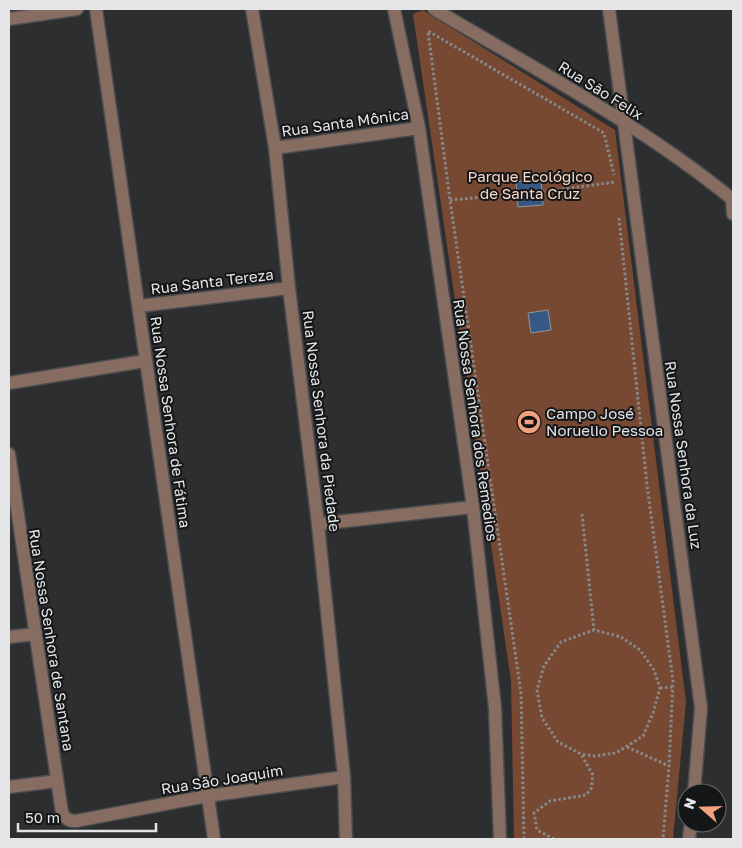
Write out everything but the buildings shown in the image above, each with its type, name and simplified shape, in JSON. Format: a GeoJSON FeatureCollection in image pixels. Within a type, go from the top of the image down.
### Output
{"type":"FeatureCollection","features":[{"type":"Feature","properties":{"kind":"street"},"geometry":{"type":"LineString","coordinates":[[9,19],[30,12],[77,9]]}},
{"type":"Feature","properties":{"kind":"street","name":"Rua Nossa Senhora de Fátima"},"geometry":{"type":"LineString","coordinates":[[96,9],[214,839]]}},
{"type":"Feature","properties":{"kind":"street","name":"Rua Nossa Senhora da Piedade"},"geometry":{"type":"LineString","coordinates":[[252,9],[275,148],[289,288],[318,524],[344,777],[346,839]]}},
{"type":"Feature","properties":{"kind":"street","name":"Rua Nossa Senhora dos Remedios"},"geometry":{"type":"LineString","coordinates":[[394,9],[419,128],[473,507],[495,708],[500,839]]}},
{"type":"Feature","properties":{"kind":"street","name":"Rua São Felix"},"geometry":{"type":"LineString","coordinates":[[434,9],[623,121],[705,177],[733,199],[733,214]]}},
{"type":"Feature","properties":{"kind":"street","name":"Rua Nossa Senhora da Luz"},"geometry":{"type":"LineString","coordinates":[[609,9],[701,708],[695,783]]}},
{"type":"Feature","properties":{"kind":"street","name":"Rua Santa Mônica"},"geometry":{"type":"LineString","coordinates":[[275,148],[419,128]]}},
{"type":"Feature","properties":{"kind":"street","name":"Rua Santa Tereza"},"geometry":{"type":"LineString","coordinates":[[139,306],[289,288]]}},
{"type":"Feature","properties":{"kind":"street"},"geometry":{"type":"LineString","coordinates":[[9,383],[145,360]]}},
{"type":"Feature","properties":{"kind":"street","name":"Rua Nossa Senhora de Santana"},"geometry":{"type":"LineString","coordinates":[[9,454],[10,482],[36,634],[62,814],[69,821],[76,822]]}},
{"type":"Feature","properties":{"kind":"street"},"geometry":{"type":"LineString","coordinates":[[318,524],[473,507]]}},
{"type":"Feature","properties":{"kind":"street"},"geometry":{"type":"LineString","coordinates":[[9,637],[36,634]]}},
{"type":"Feature","properties":{"kind":"street","name":"Rua São Joaquim"},"geometry":{"type":"LineString","coordinates":[[76,822],[207,796],[344,777]]}},
{"type":"Feature","properties":{"kind":"street"},"geometry":{"type":"LineString","coordinates":[[9,787],[57,781]]}},
{"type":"Feature","properties":{"kind":"path"},"geometry":{"type":"LineString","coordinates":[[524,839],[521,693],[450,200],[428,31],[604,133],[615,182],[542,192]]}},
{"type":"Feature","properties":{"kind":"path"},"geometry":{"type":"LineString","coordinates":[[450,200],[517,194]]}},
{"type":"Feature","properties":{"kind":"path"},"geometry":{"type":"LineString","coordinates":[[618,211],[647,485],[672,687],[669,766],[663,839]]}},
{"type":"Feature","properties":{"kind":"path"},"geometry":{"type":"LineString","coordinates":[[582,514],[594,630]]}},
{"type":"Feature","properties":{"kind":"path"},"geometry":{"type":"LineString","coordinates":[[594,630],[621,637],[640,650],[654,670],[660,688],[653,713],[643,736],[616,753],[594,756],[581,754],[558,742],[542,718],[537,690],[544,666],[561,642],[594,630]]}},
{"type":"Feature","properties":{"kind":"path"},"geometry":{"type":"LineString","coordinates":[[660,688],[672,687]]}},
{"type":"Feature","properties":{"kind":"path"},"geometry":{"type":"LineString","coordinates":[[626,747],[669,766]]}},
{"type":"Feature","properties":{"kind":"path"},"geometry":{"type":"LineString","coordinates":[[554,839],[537,830],[534,813],[550,801],[586,795],[591,789],[593,775],[581,754]]}},
{"type":"Feature","properties":{"kind":"green space","name":"Parque Ecológico de Santa Cruz"},"geometry":{"type":"Polygon","coordinates":[[[423,10],[615,130],[686,702],[673,839],[514,839],[511,681],[413,14],[423,10]]]}},
{"type":"Feature","properties":{"kind":"place","name":"Campo José Noruelio Pessoa"},"geometry":{"type":"Point","coordinates":[529,422]}}]}
